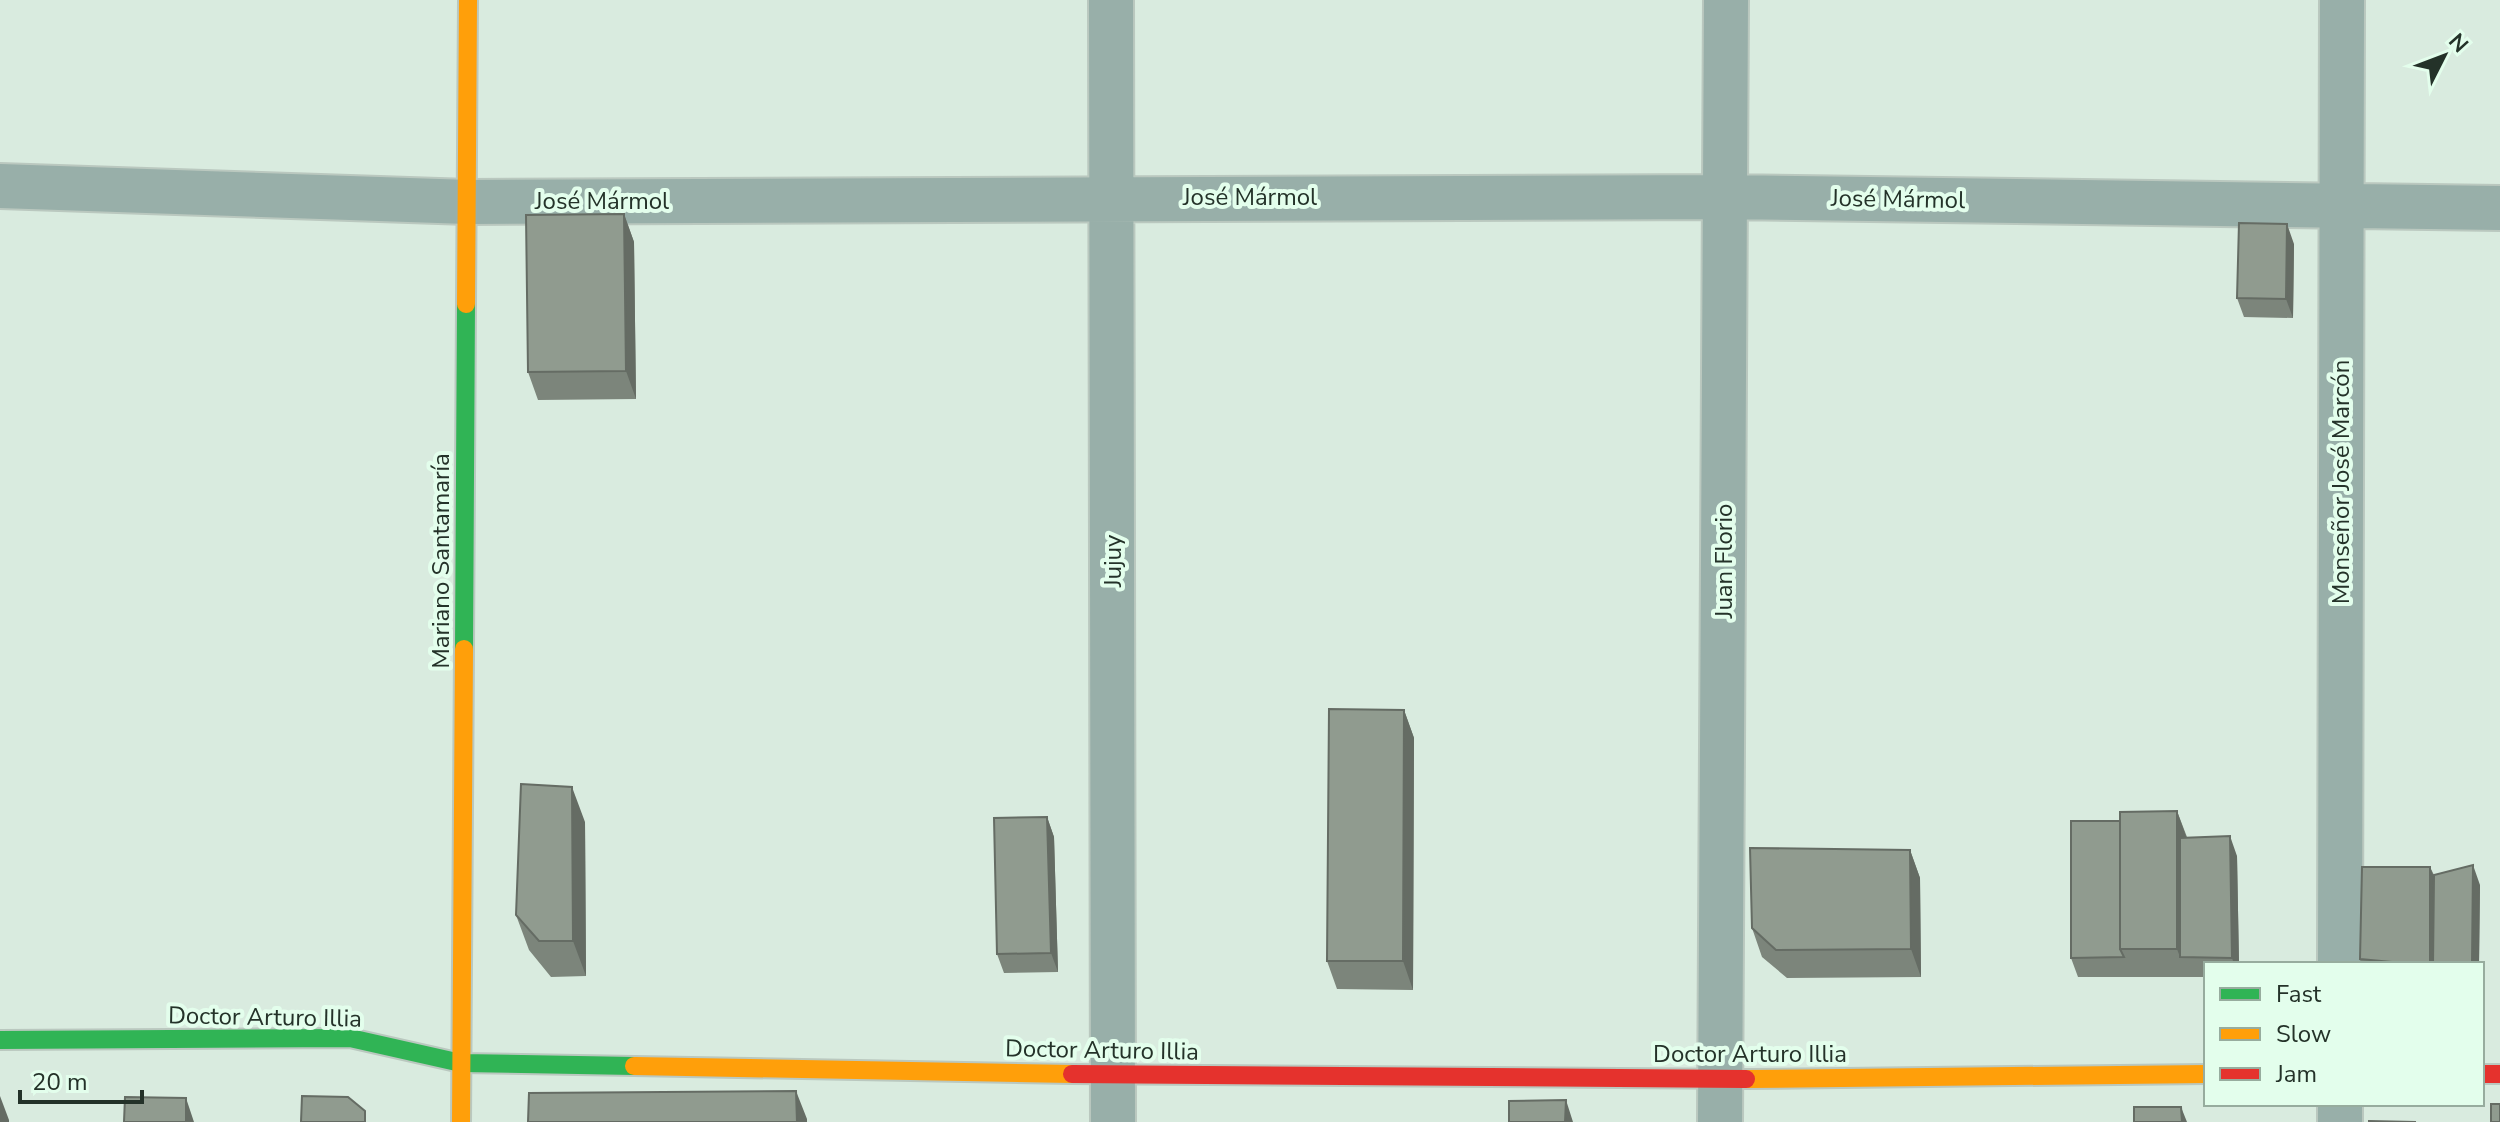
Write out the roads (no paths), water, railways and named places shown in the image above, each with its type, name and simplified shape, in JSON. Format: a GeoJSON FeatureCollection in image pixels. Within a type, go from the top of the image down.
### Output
{"type":"FeatureCollection","features":[{"type":"Feature","properties":{"kind":"main road","name":"Mariano Santamaría"},"geometry":{"type":"LineString","coordinates":[[461,1122],[468,0]]}},
{"type":"Feature","properties":{"kind":"main road","name":"Doctor Arturo Illia"},"geometry":{"type":"LineString","coordinates":[[0,1040],[350,1038],[461,1063],[1113,1075],[1720,1079],[2204,1074]]}},
{"type":"Feature","properties":{"kind":"street","name":"Jujuy"},"geometry":{"type":"LineString","coordinates":[[1111,0],[1113,1122]]}},
{"type":"Feature","properties":{"kind":"street","name":"Juan Florio"},"geometry":{"type":"LineString","coordinates":[[1720,1122],[1726,0]]}},
{"type":"Feature","properties":{"kind":"street","name":"Monseñor José Marcón"},"geometry":{"type":"LineString","coordinates":[[2340,962],[2342,0]]}},
{"type":"Feature","properties":{"kind":"street","name":"José Mármol"},"geometry":{"type":"LineString","coordinates":[[0,186],[468,202],[1727,197],[2500,208]]}}]}
